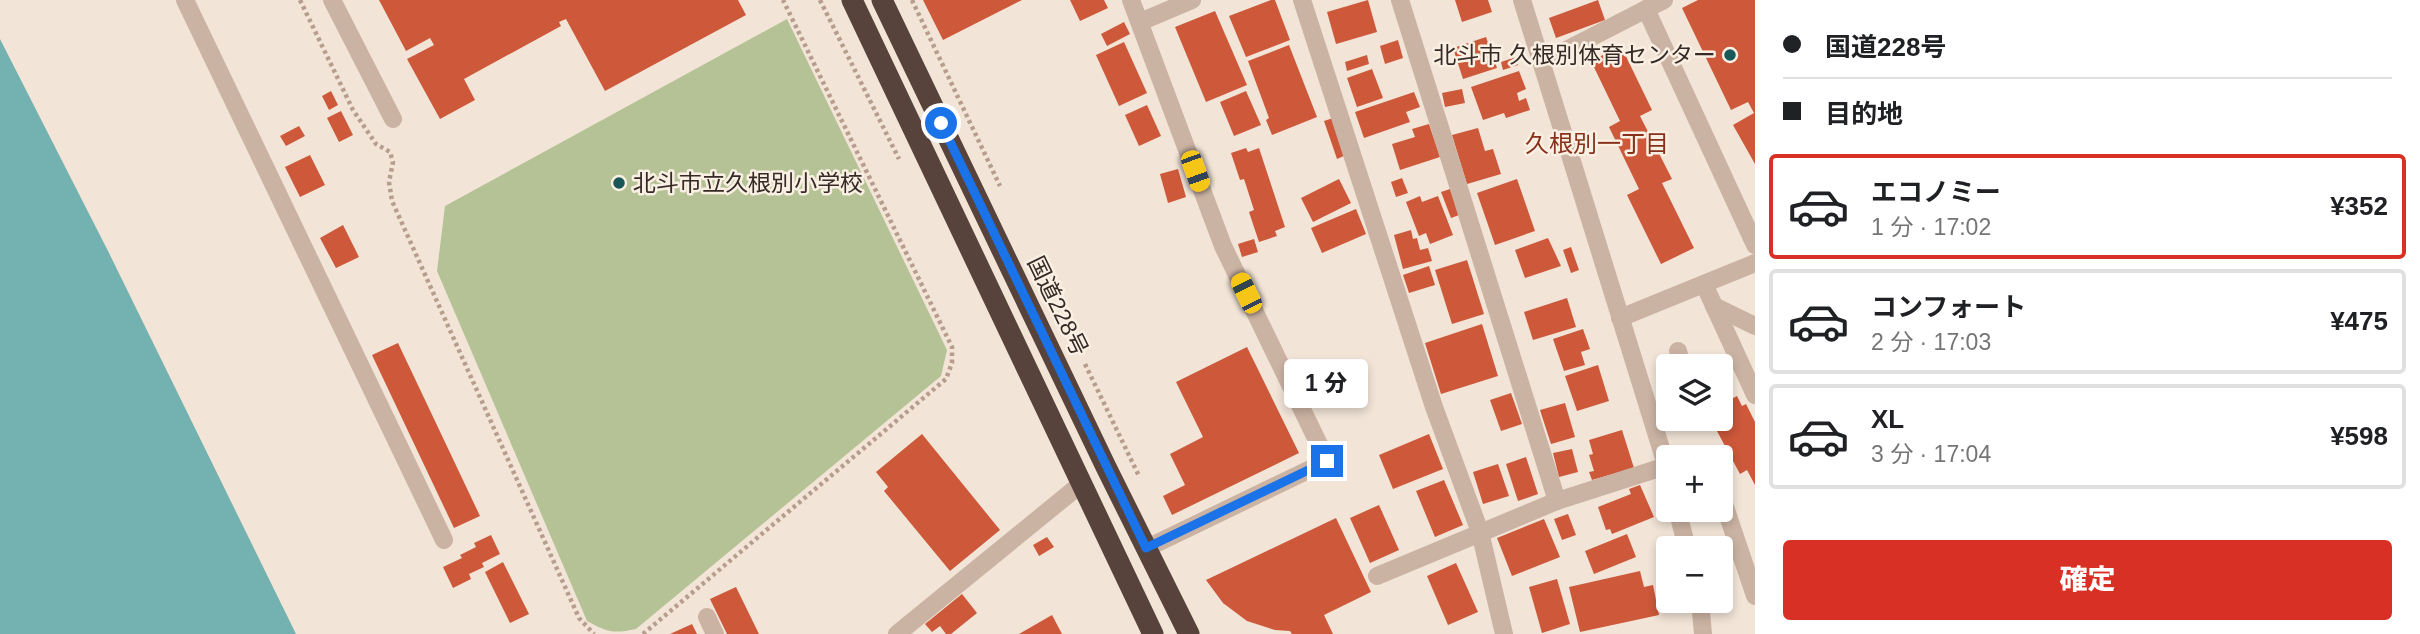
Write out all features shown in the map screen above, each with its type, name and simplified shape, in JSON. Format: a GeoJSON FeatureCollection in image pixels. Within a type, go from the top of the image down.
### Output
{"type":"FeatureCollection","features":[{"type":"Feature","properties":{"kind":"highway"},"geometry":{"type":"LineString","coordinates":[[852,0],[1153,634]]}},
{"type":"Feature","properties":{"kind":"highway","name":"国道228号"},"geometry":{"type":"LineString","coordinates":[[882,0],[1189,634]]}},
{"type":"Feature","properties":{"kind":"street"},"geometry":{"type":"LineString","coordinates":[[185,0],[444,540]]}},
{"type":"Feature","properties":{"kind":"street"},"geometry":{"type":"LineString","coordinates":[[332,0],[393,119]]}},
{"type":"Feature","properties":{"kind":"street"},"geometry":{"type":"LineString","coordinates":[[1132,0],[1223,246],[1327,461],[1146,548]]}},
{"type":"Feature","properties":{"kind":"street"},"geometry":{"type":"LineString","coordinates":[[1140,22],[1192,0]]}},
{"type":"Feature","properties":{"kind":"street"},"geometry":{"type":"LineString","coordinates":[[1302,0],[1434,407],[1480,532],[1504,634]]}},
{"type":"Feature","properties":{"kind":"street"},"geometry":{"type":"LineString","coordinates":[[1400,0],[1557,501]]}},
{"type":"Feature","properties":{"kind":"street"},"geometry":{"type":"LineString","coordinates":[[1522,0],[1620,318],[1656,407]]}},
{"type":"Feature","properties":{"kind":"street"},"geometry":{"type":"LineString","coordinates":[[1543,62],[1664,0]]}},
{"type":"Feature","properties":{"kind":"street"},"geometry":{"type":"LineString","coordinates":[[1646,9],[1755,245]]}},
{"type":"Feature","properties":{"kind":"street"},"geometry":{"type":"LineString","coordinates":[[1620,318],[1755,263]]}},
{"type":"Feature","properties":{"kind":"street"},"geometry":{"type":"LineString","coordinates":[[1704,284],[1755,395]]}},
{"type":"Feature","properties":{"kind":"street"},"geometry":{"type":"LineString","coordinates":[[1714,306],[1755,326]]}},
{"type":"Feature","properties":{"kind":"street"},"geometry":{"type":"LineString","coordinates":[[1377,576],[1557,501],[1656,472]]}},
{"type":"Feature","properties":{"kind":"street"},"geometry":{"type":"LineString","coordinates":[[897,634],[1081,484]]}},
{"type":"Feature","properties":{"kind":"street"},"geometry":{"type":"LineString","coordinates":[[1730,522],[1755,596]]}},
{"type":"Feature","properties":{"kind":"street"},"geometry":{"type":"LineString","coordinates":[[1701,613],[1703,634]]}},
{"type":"Feature","properties":{"kind":"street"},"geometry":{"type":"LineString","coordinates":[[707,617],[715,634]]}},
{"type":"Feature","properties":{"kind":"path"},"geometry":{"type":"LineString","coordinates":[[300,0],[353,110],[376,144],[390,152],[393,162],[389,181],[392,201],[579,618],[594,634]]}},
{"type":"Feature","properties":{"kind":"path"},"geometry":{"type":"LineString","coordinates":[[643,634],[946,379],[952,363],[952,346],[783,0]]}},
{"type":"Feature","properties":{"kind":"path"},"geometry":{"type":"LineString","coordinates":[[912,0],[1005,198]]}},
{"type":"Feature","properties":{"kind":"path"},"geometry":{"type":"LineString","coordinates":[[1084,361],[1144,487]]}},
{"type":"Feature","properties":{"kind":"green space","name":"北斗市立久根別小学校"},"geometry":{"type":"Polygon","coordinates":[[[787,19],[947,350],[941,376],[636,629],[616,632],[605,630],[587,621],[437,271],[445,206],[787,19]]]}},
{"type":"Feature","properties":{"kind":"water"},"geometry":{"type":"Polygon","coordinates":[[[0,39],[108,251],[296,634],[0,634],[0,39]]]}},
{"type":"Feature","properties":{"kind":"building"},"geometry":{"type":"Polygon","coordinates":[[[379,0],[738,0],[746,15],[605,91],[566,19],[559,22],[561,26],[464,79],[475,100],[440,119],[407,59],[434,45],[430,38],[406,51],[379,0]]]}},
{"type":"Feature","properties":{"kind":"building"},"geometry":{"type":"Polygon","coordinates":[[[923,0],[1022,0],[943,40],[923,0]]]}},
{"type":"Feature","properties":{"kind":"building"},"geometry":{"type":"Polygon","coordinates":[[[1070,0],[1104,0],[1108,8],[1080,21],[1070,0]]]}},
{"type":"Feature","properties":{"kind":"building"},"geometry":{"type":"Polygon","coordinates":[[[1275,0],[1290,40],[1246,57],[1229,16],[1275,0]]]}},
{"type":"Feature","properties":{"kind":"building"},"geometry":{"type":"Polygon","coordinates":[[[1368,0],[1377,32],[1336,44],[1327,12],[1368,0]]]}},
{"type":"Feature","properties":{"kind":"building"},"geometry":{"type":"Polygon","coordinates":[[[1455,0],[1488,0],[1492,12],[1462,22],[1455,0]]]}},
{"type":"Feature","properties":{"kind":"building"},"geometry":{"type":"Polygon","coordinates":[[[1598,0],[1605,20],[1556,38],[1549,18],[1598,0]]]}},
{"type":"Feature","properties":{"kind":"building","name":"北斗市 久根別体育センター"},"geometry":{"type":"Polygon","coordinates":[[[1698,0],[1755,0],[1755,164],[1733,125],[1754,113],[1748,102],[1731,110],[1682,8],[1698,0]]]}},
{"type":"Feature","properties":{"kind":"building"},"geometry":{"type":"Polygon","coordinates":[[[1215,11],[1247,85],[1206,102],[1175,27],[1215,11]]]}},
{"type":"Feature","properties":{"kind":"building"},"geometry":{"type":"Polygon","coordinates":[[[1124,22],[1130,34],[1107,46],[1101,34],[1124,22]]]}},
{"type":"Feature","properties":{"kind":"building"},"geometry":{"type":"Polygon","coordinates":[[[1486,37],[1497,68],[1463,79],[1453,48],[1486,37]]]}},
{"type":"Feature","properties":{"kind":"building"},"geometry":{"type":"Polygon","coordinates":[[[1398,40],[1403,58],[1385,64],[1380,46],[1398,40]]]}},
{"type":"Feature","properties":{"kind":"building"},"geometry":{"type":"Polygon","coordinates":[[[1124,42],[1147,93],[1119,106],[1096,55],[1124,42]]]}},
{"type":"Feature","properties":{"kind":"building"},"geometry":{"type":"Polygon","coordinates":[[[1289,45],[1317,117],[1272,135],[1266,120],[1269,118],[1248,61],[1289,45]]]}},
{"type":"Feature","properties":{"kind":"building"},"geometry":{"type":"Polygon","coordinates":[[[1621,46],[1652,110],[1640,116],[1672,179],[1662,183],[1694,248],[1661,264],[1627,195],[1639,189],[1609,127],[1620,121],[1591,61],[1621,46]]]}},
{"type":"Feature","properties":{"kind":"building"},"geometry":{"type":"Polygon","coordinates":[[[1367,55],[1369,64],[1347,71],[1345,62],[1367,55]]]}},
{"type":"Feature","properties":{"kind":"building"},"geometry":{"type":"Polygon","coordinates":[[[1516,57],[1518,65],[1503,70],[1501,62],[1516,57]]]}},
{"type":"Feature","properties":{"kind":"building"},"geometry":{"type":"Polygon","coordinates":[[[1372,69],[1383,98],[1357,107],[1347,78],[1372,69]]]}},
{"type":"Feature","properties":{"kind":"building"},"geometry":{"type":"Polygon","coordinates":[[[1519,71],[1526,89],[1517,93],[1519,101],[1526,98],[1530,110],[1506,118],[1504,113],[1483,120],[1471,87],[1519,71]]]}},
{"type":"Feature","properties":{"kind":"building"},"geometry":{"type":"Polygon","coordinates":[[[1462,89],[1465,103],[1445,107],[1442,93],[1462,89]]]}},
{"type":"Feature","properties":{"kind":"building"},"geometry":{"type":"Polygon","coordinates":[[[331,91],[338,105],[329,110],[322,96],[331,91]]]}},
{"type":"Feature","properties":{"kind":"building"},"geometry":{"type":"Polygon","coordinates":[[[1246,91],[1261,125],[1234,136],[1220,102],[1246,91]]]}},
{"type":"Feature","properties":{"kind":"building"},"geometry":{"type":"Polygon","coordinates":[[[1414,92],[1420,107],[1406,112],[1410,122],[1364,138],[1355,112],[1414,92]]]}},
{"type":"Feature","properties":{"kind":"building"},"geometry":{"type":"Polygon","coordinates":[[[1147,105],[1161,136],[1139,146],[1125,115],[1147,105]]]}},
{"type":"Feature","properties":{"kind":"building"},"geometry":{"type":"Polygon","coordinates":[[[341,111],[353,135],[339,142],[327,118],[341,111]]]}},
{"type":"Feature","properties":{"kind":"building"},"geometry":{"type":"Polygon","coordinates":[[[1333,118],[1346,155],[1337,159],[1324,121],[1333,118]]]}},
{"type":"Feature","properties":{"kind":"building"},"geometry":{"type":"Polygon","coordinates":[[[1429,124],[1440,157],[1400,170],[1392,144],[1415,137],[1412,129],[1429,124]]]}},
{"type":"Feature","properties":{"kind":"building"},"geometry":{"type":"Polygon","coordinates":[[[299,126],[305,136],[286,146],[280,136],[299,126]]]}},
{"type":"Feature","properties":{"kind":"building"},"geometry":{"type":"Polygon","coordinates":[[[1478,128],[1485,151],[1493,149],[1501,174],[1467,184],[1452,135],[1478,128]]]}},
{"type":"Feature","properties":{"kind":"building"},"geometry":{"type":"Polygon","coordinates":[[[1246,148],[1248,152],[1259,148],[1285,227],[1275,231],[1277,236],[1259,242],[1249,212],[1254,210],[1244,179],[1240,180],[1231,153],[1246,148]]]}},
{"type":"Feature","properties":{"kind":"building"},"geometry":{"type":"Polygon","coordinates":[[[310,155],[325,185],[300,197],[285,167],[310,155]]]}},
{"type":"Feature","properties":{"kind":"building"},"geometry":{"type":"Polygon","coordinates":[[[1178,169],[1186,197],[1168,203],[1160,174],[1178,169]]]}},
{"type":"Feature","properties":{"kind":"building"},"geometry":{"type":"Polygon","coordinates":[[[1402,178],[1408,193],[1396,197],[1391,182],[1402,178]]]}},
{"type":"Feature","properties":{"kind":"building"},"geometry":{"type":"Polygon","coordinates":[[[1339,179],[1351,203],[1313,222],[1301,198],[1339,179]]]}},
{"type":"Feature","properties":{"kind":"building"},"geometry":{"type":"Polygon","coordinates":[[[1517,179],[1535,231],[1495,245],[1477,193],[1517,179]]]}},
{"type":"Feature","properties":{"kind":"building"},"geometry":{"type":"Polygon","coordinates":[[[1450,189],[1459,215],[1451,218],[1441,192],[1450,189]]]}},
{"type":"Feature","properties":{"kind":"building"},"geometry":{"type":"Polygon","coordinates":[[[1420,196],[1422,202],[1438,196],[1453,235],[1430,244],[1426,233],[1419,236],[1406,202],[1420,196]]]}},
{"type":"Feature","properties":{"kind":"building"},"geometry":{"type":"Polygon","coordinates":[[[1356,209],[1366,234],[1322,253],[1311,228],[1356,209]]]}},
{"type":"Feature","properties":{"kind":"building"},"geometry":{"type":"Polygon","coordinates":[[[343,225],[359,257],[336,268],[320,238],[343,225]]]}},
{"type":"Feature","properties":{"kind":"building"},"geometry":{"type":"Polygon","coordinates":[[[1411,230],[1413,239],[1417,238],[1420,250],[1428,248],[1432,261],[1403,269],[1394,235],[1411,230]]]}},
{"type":"Feature","properties":{"kind":"building"},"geometry":{"type":"Polygon","coordinates":[[[1548,238],[1561,266],[1525,278],[1515,250],[1548,238]]]}},
{"type":"Feature","properties":{"kind":"building"},"geometry":{"type":"Polygon","coordinates":[[[1254,239],[1258,252],[1242,257],[1238,244],[1254,239]]]}},
{"type":"Feature","properties":{"kind":"building"},"geometry":{"type":"Polygon","coordinates":[[[1571,247],[1579,270],[1571,273],[1563,250],[1571,247]]]}},
{"type":"Feature","properties":{"kind":"building"},"geometry":{"type":"Polygon","coordinates":[[[1467,260],[1484,314],[1452,324],[1435,270],[1467,260]]]}},
{"type":"Feature","properties":{"kind":"building"},"geometry":{"type":"Polygon","coordinates":[[[1429,266],[1435,285],[1409,293],[1403,275],[1429,266]]]}},
{"type":"Feature","properties":{"kind":"building"},"geometry":{"type":"Polygon","coordinates":[[[1567,298],[1576,327],[1533,340],[1524,312],[1567,298]]]}},
{"type":"Feature","properties":{"kind":"building"},"geometry":{"type":"Polygon","coordinates":[[[1482,324],[1498,376],[1441,394],[1425,343],[1482,324]]]}},
{"type":"Feature","properties":{"kind":"building"},"geometry":{"type":"Polygon","coordinates":[[[1583,329],[1590,349],[1581,352],[1585,365],[1564,371],[1553,339],[1583,329]]]}},
{"type":"Feature","properties":{"kind":"building"},"geometry":{"type":"Polygon","coordinates":[[[398,343],[480,516],[454,528],[372,355],[398,343]]]}},
{"type":"Feature","properties":{"kind":"building"},"geometry":{"type":"Polygon","coordinates":[[[1247,347],[1299,453],[1172,515],[1163,496],[1185,485],[1170,454],[1203,437],[1176,382],[1247,347]]]}},
{"type":"Feature","properties":{"kind":"building"},"geometry":{"type":"Polygon","coordinates":[[[1598,365],[1609,401],[1577,411],[1565,376],[1598,365]]]}},
{"type":"Feature","properties":{"kind":"building"},"geometry":{"type":"Polygon","coordinates":[[[1511,393],[1522,424],[1501,431],[1490,400],[1511,393]]]}},
{"type":"Feature","properties":{"kind":"building"},"geometry":{"type":"Polygon","coordinates":[[[1737,396],[1742,406],[1746,404],[1755,422],[1755,485],[1747,470],[1740,474],[1733,461],[1733,445],[1724,445],[1717,431],[1733,431],[1733,398],[1737,396]]]}},
{"type":"Feature","properties":{"kind":"building"},"geometry":{"type":"Polygon","coordinates":[[[1565,403],[1575,437],[1551,444],[1540,410],[1565,403]]]}},
{"type":"Feature","properties":{"kind":"building"},"geometry":{"type":"Polygon","coordinates":[[[1622,430],[1634,468],[1592,480],[1589,472],[1594,471],[1589,455],[1593,454],[1589,440],[1622,430]]]}},
{"type":"Feature","properties":{"kind":"building"},"geometry":{"type":"Polygon","coordinates":[[[922,434],[1000,530],[950,571],[884,491],[888,487],[876,472],[922,434]]]}},
{"type":"Feature","properties":{"kind":"building"},"geometry":{"type":"Polygon","coordinates":[[[1429,434],[1443,469],[1393,489],[1379,455],[1429,434]]]}},
{"type":"Feature","properties":{"kind":"building"},"geometry":{"type":"Polygon","coordinates":[[[1572,449],[1578,472],[1559,477],[1553,453],[1572,449]]]}},
{"type":"Feature","properties":{"kind":"building"},"geometry":{"type":"Polygon","coordinates":[[[1526,457],[1538,494],[1518,501],[1506,464],[1526,457]]]}},
{"type":"Feature","properties":{"kind":"building"},"geometry":{"type":"Polygon","coordinates":[[[1498,464],[1509,496],[1483,504],[1473,472],[1498,464]]]}},
{"type":"Feature","properties":{"kind":"building"},"geometry":{"type":"Polygon","coordinates":[[[1444,480],[1463,525],[1435,537],[1416,491],[1444,480]]]}},
{"type":"Feature","properties":{"kind":"building"},"geometry":{"type":"Polygon","coordinates":[[[1640,485],[1654,517],[1612,534],[1610,529],[1606,530],[1598,507],[1631,494],[1629,489],[1640,485]]]}},
{"type":"Feature","properties":{"kind":"building"},"geometry":{"type":"Polygon","coordinates":[[[1379,505],[1399,550],[1370,563],[1350,518],[1379,505]]]}},
{"type":"Feature","properties":{"kind":"building"},"geometry":{"type":"Polygon","coordinates":[[[1568,514],[1576,535],[1562,540],[1554,519],[1568,514]]]}},
{"type":"Feature","properties":{"kind":"building"},"geometry":{"type":"Polygon","coordinates":[[[1336,518],[1371,592],[1324,615],[1333,634],[1292,634],[1290,631],[1275,630],[1247,621],[1223,603],[1206,580],[1336,518]]]}},
{"type":"Feature","properties":{"kind":"building"},"geometry":{"type":"Polygon","coordinates":[[[1544,519],[1560,557],[1512,576],[1497,538],[1544,519]]]}},
{"type":"Feature","properties":{"kind":"building"},"geometry":{"type":"Polygon","coordinates":[[[1627,534],[1636,557],[1594,574],[1585,551],[1627,534]]]}},
{"type":"Feature","properties":{"kind":"building"},"geometry":{"type":"Polygon","coordinates":[[[491,535],[500,554],[482,563],[484,567],[469,574],[471,579],[453,588],[443,567],[462,558],[460,555],[476,547],[474,543],[491,535]]]}},
{"type":"Feature","properties":{"kind":"building"},"geometry":{"type":"Polygon","coordinates":[[[1047,537],[1054,547],[1039,556],[1033,545],[1047,537]]]}},
{"type":"Feature","properties":{"kind":"building"},"geometry":{"type":"Polygon","coordinates":[[[503,562],[529,614],[510,623],[485,572],[503,562]]]}},
{"type":"Feature","properties":{"kind":"building"},"geometry":{"type":"Polygon","coordinates":[[[1456,563],[1478,612],[1448,625],[1427,576],[1456,563]]]}},
{"type":"Feature","properties":{"kind":"building"},"geometry":{"type":"Polygon","coordinates":[[[1640,571],[1644,587],[1653,585],[1656,613],[1659,615],[1580,632],[1569,587],[1640,571]]]}},
{"type":"Feature","properties":{"kind":"building"},"geometry":{"type":"Polygon","coordinates":[[[1557,579],[1570,624],[1542,633],[1529,587],[1557,579]]]}},
{"type":"Feature","properties":{"kind":"building"},"geometry":{"type":"Polygon","coordinates":[[[736,587],[759,634],[727,634],[710,599],[736,587]]]}},
{"type":"Feature","properties":{"kind":"building"},"geometry":{"type":"Polygon","coordinates":[[[962,594],[977,613],[951,634],[946,634],[940,626],[932,632],[925,624],[962,594]]]}},
{"type":"Feature","properties":{"kind":"building"},"geometry":{"type":"Polygon","coordinates":[[[1052,615],[1062,634],[1019,634],[1052,615]]]}},
{"type":"Feature","properties":{"kind":"building"},"geometry":{"type":"Polygon","coordinates":[[[692,624],[697,634],[670,634],[692,624]]]}},
{"type":"Feature","properties":{"kind":"place","name":"北斗市 久根別体育センター"},"geometry":{"type":"Point","coordinates":[1730,55]}},
{"type":"Feature","properties":{"kind":"place","name":"北斗市立久根別小学校"},"geometry":{"type":"Point","coordinates":[619,183]}},
{"type":"Feature","properties":{"kind":"district","name":"久根別一丁目"},"geometry":{"type":"Point","coordinates":[1597,143]}},
{"type":"Feature","properties":{"kind":"route"},"geometry":{"type":"LineString","coordinates":[[941,123],[1146,548],[1327,461]]}}]}
